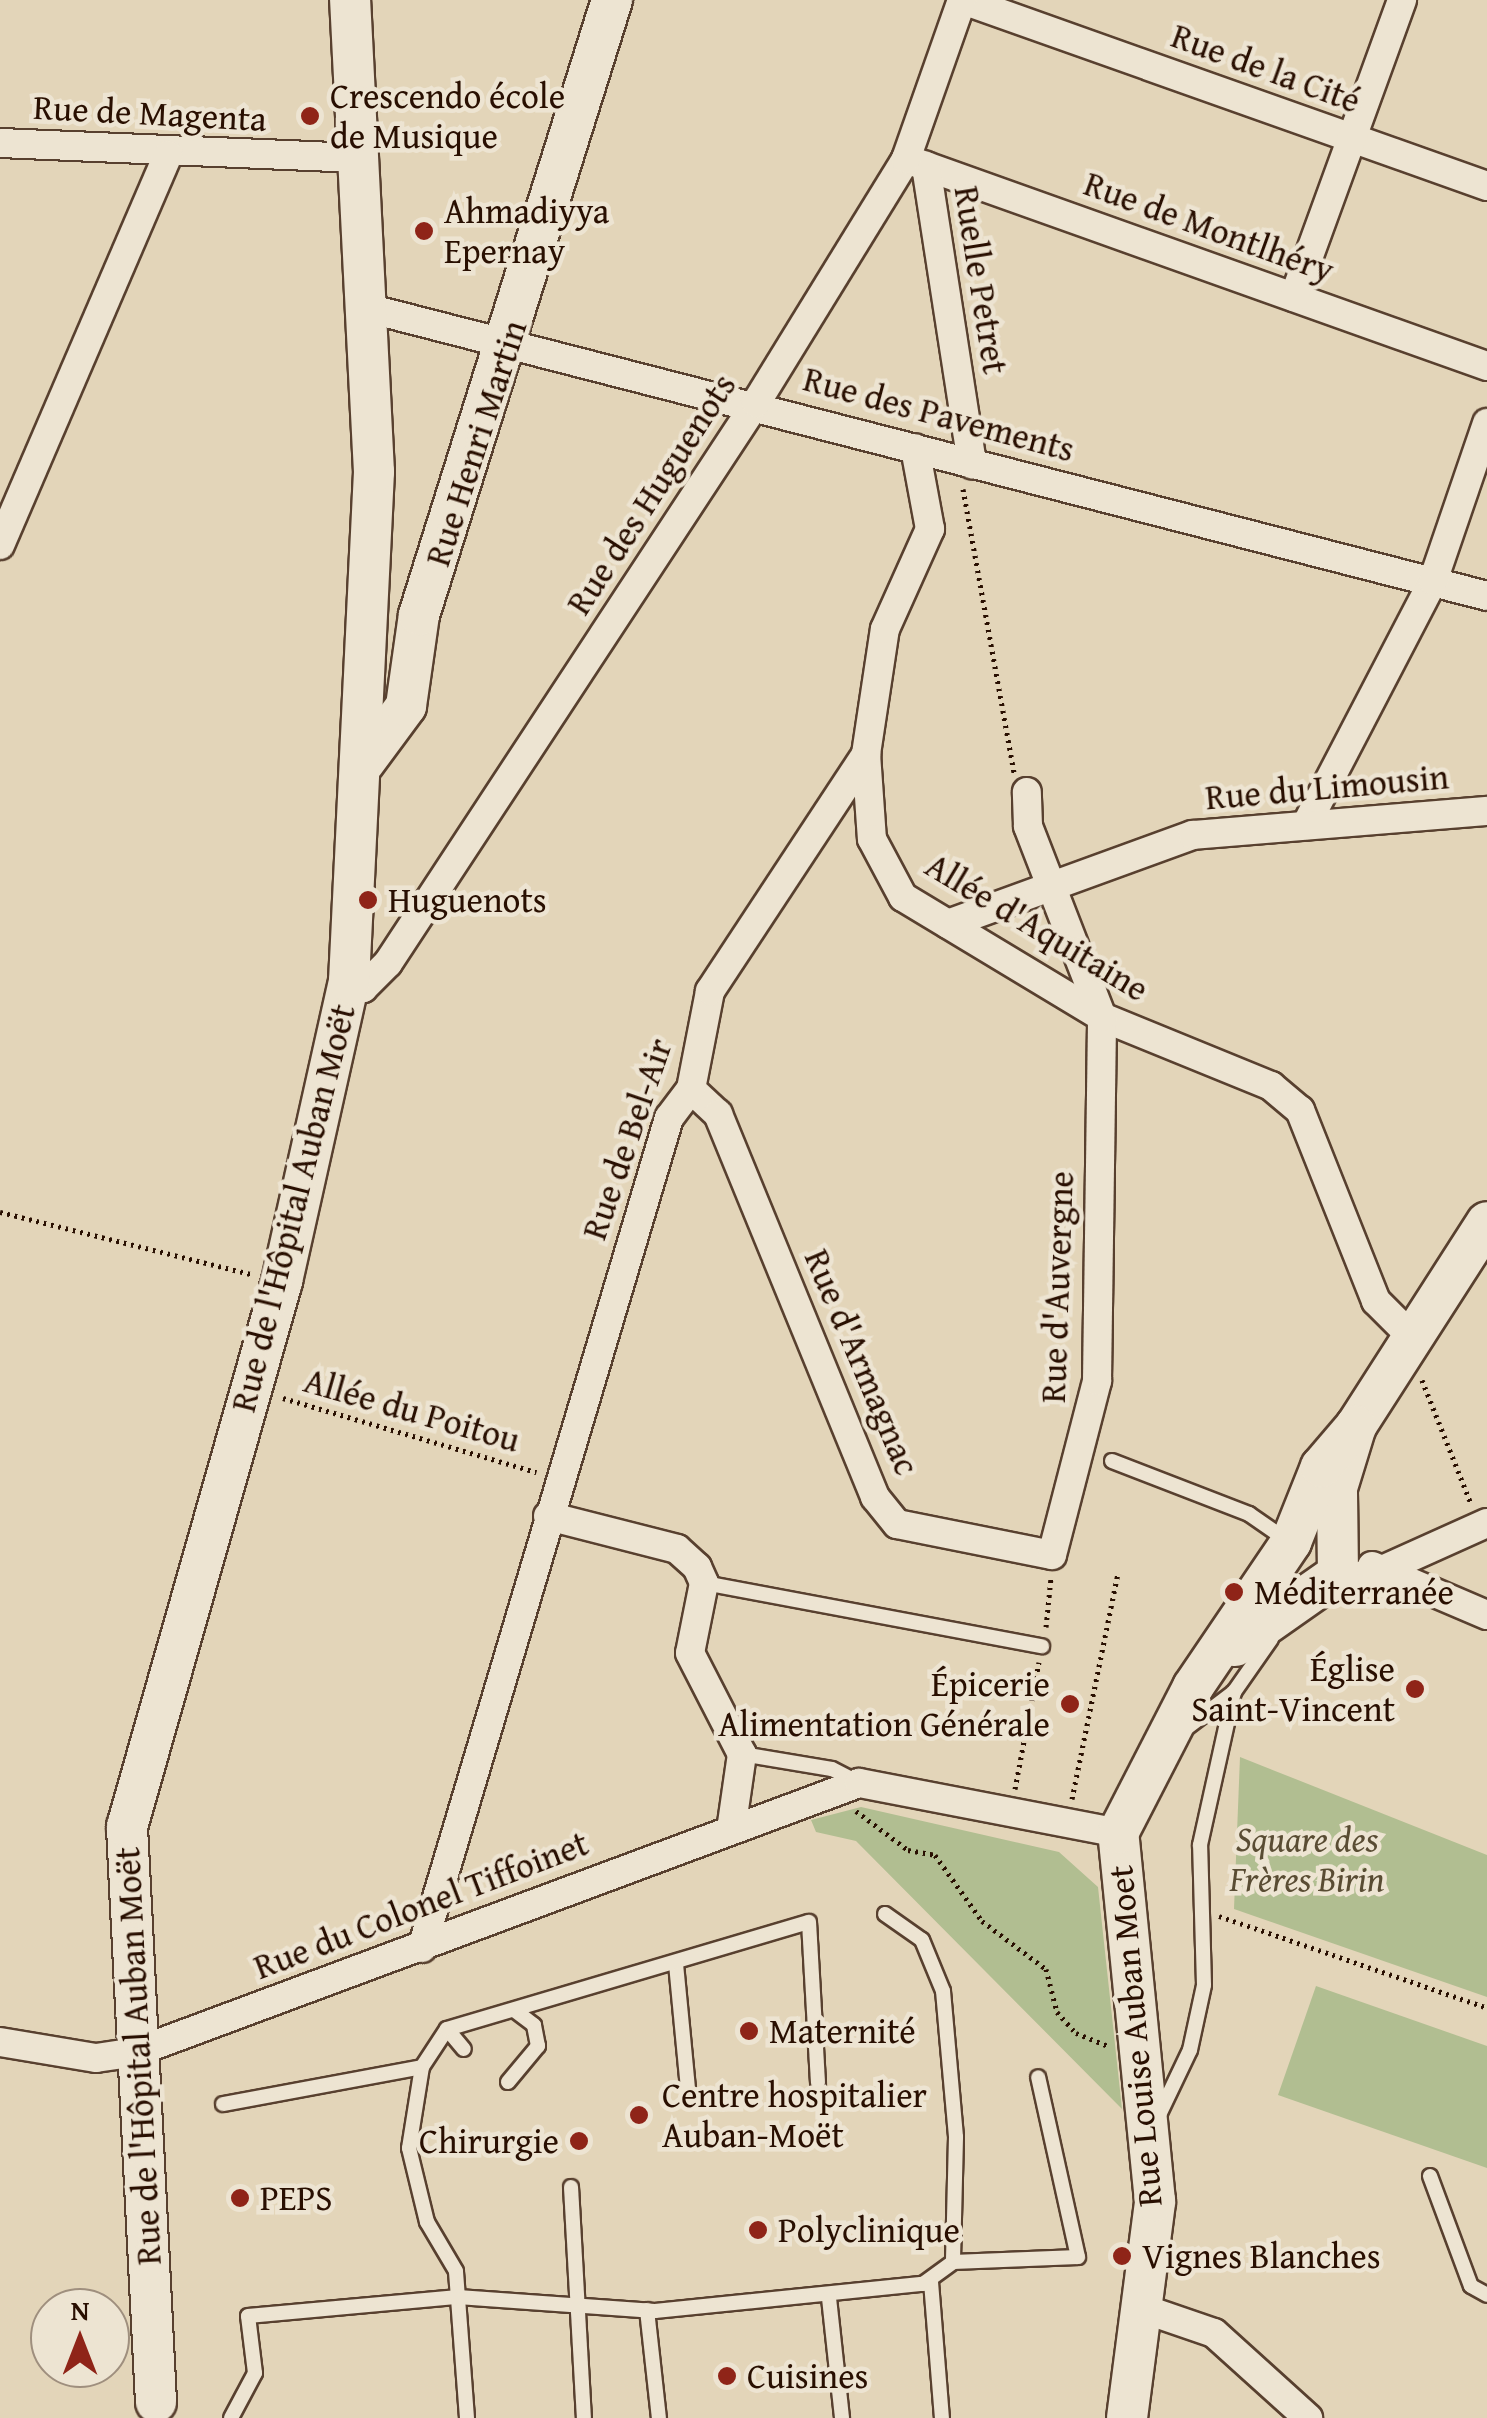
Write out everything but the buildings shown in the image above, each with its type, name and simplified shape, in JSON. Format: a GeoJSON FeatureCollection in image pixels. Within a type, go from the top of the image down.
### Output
{"type":"FeatureCollection","features":[{"type":"Feature","properties":{"kind":"main road","name":"Rue de l'Hôpital Auban Moët"},"geometry":{"type":"LineString","coordinates":[[156,2413],[127,1827],[282,1282],[348,981],[364,762],[371,308],[356,158],[350,0]]}},
{"type":"Feature","properties":{"kind":"main road","name":"Rue Henri Martin"},"geometry":{"type":"LineString","coordinates":[[364,762],[406,706],[419,615],[511,340],[612,0]]}},
{"type":"Feature","properties":{"kind":"main road"},"geometry":{"type":"LineString","coordinates":[[1118,1833],[1193,1688],[1291,1542],[1322,1468],[1356,1426],[1487,1222]]}},
{"type":"Feature","properties":{"kind":"main road"},"geometry":{"type":"LineString","coordinates":[[1193,1688],[1342,1566],[1337,1488],[1356,1426]]}},
{"type":"Feature","properties":{"kind":"main road"},"geometry":{"type":"LineString","coordinates":[[1291,1542],[1313,1529],[1341,1546]]}},
{"type":"Feature","properties":{"kind":"main road"},"geometry":{"type":"LineString","coordinates":[[1291,1542],[1290,1572],[1306,1595]]}},
{"type":"Feature","properties":{"kind":"main road","name":"Rue Louise Auban Moet"},"geometry":{"type":"LineString","coordinates":[[1118,1833],[1155,2202],[1127,2418]]}},
{"type":"Feature","properties":{"kind":"street","name":"Rue de la Cité"},"geometry":{"type":"LineString","coordinates":[[962,0],[1487,186]]}},
{"type":"Feature","properties":{"kind":"street","name":"Rue des Huguenots"},"geometry":{"type":"LineString","coordinates":[[348,981],[364,988],[388,963],[916,163],[962,0]]}},
{"type":"Feature","properties":{"kind":"street"},"geometry":{"type":"LineString","coordinates":[[1294,297],[1402,0]]}},
{"type":"Feature","properties":{"kind":"street","name":"Rue de Magenta"},"geometry":{"type":"LineString","coordinates":[[0,142],[168,154],[356,158]]}},
{"type":"Feature","properties":{"kind":"street"},"geometry":{"type":"LineString","coordinates":[[0,545],[168,154]]}},
{"type":"Feature","properties":{"kind":"street","name":"Rue de Montlhéry"},"geometry":{"type":"LineString","coordinates":[[916,163],[1487,366]]}},
{"type":"Feature","properties":{"kind":"street","name":"Ruelle Petret"},"geometry":{"type":"LineString","coordinates":[[916,163],[972,464]]}},
{"type":"Feature","properties":{"kind":"street","name":"Rue des Pavements"},"geometry":{"type":"LineString","coordinates":[[371,308],[756,403],[972,464],[1487,596]]}},
{"type":"Feature","properties":{"kind":"street"},"geometry":{"type":"LineString","coordinates":[[1306,825],[1433,581],[1487,423]]}},
{"type":"Feature","properties":{"kind":"street","name":"Rue de Bel-Air"},"geometry":{"type":"LineString","coordinates":[[422,1948],[558,1479],[669,1118],[691,1088],[710,992],[866,754],[885,629],[930,528],[916,448]]}},
{"type":"Feature","properties":{"kind":"street","name":"Allée d'Aquitaine"},"geometry":{"type":"LineString","coordinates":[[866,754],[882,866],[903,897],[1102,1017],[1271,1086],[1300,1110],[1376,1301],[1406,1348]]}},
{"type":"Feature","properties":{"kind":"street"},"geometry":{"type":"LineString","coordinates":[[1027,792],[1028,826],[1102,1017]]}},
{"type":"Feature","properties":{"kind":"street","name":"Rue du Limousin"},"geometry":{"type":"LineString","coordinates":[[948,924],[1193,835],[1487,812]]}},
{"type":"Feature","properties":{"kind":"street","name":"Rue d'Auvergne"},"geometry":{"type":"LineString","coordinates":[[1052,1555],[1097,1381],[1102,1017]]}},
{"type":"Feature","properties":{"kind":"street","name":"Rue d'Armagnac"},"geometry":{"type":"LineString","coordinates":[[691,1088],[718,1114],[875,1497],[897,1524],[1052,1555]]}},
{"type":"Feature","properties":{"kind":"street"},"geometry":{"type":"LineString","coordinates":[[548,1516],[677,1549],[704,1583],[690,1653],[742,1754],[732,1824]]}},
{"type":"Feature","properties":{"kind":"street"},"geometry":{"type":"LineString","coordinates":[[1306,1595],[1380,1571],[1484,1524]]}},
{"type":"Feature","properties":{"kind":"street"},"geometry":{"type":"LineString","coordinates":[[1341,1546],[1380,1571],[1487,1615]]}},
{"type":"Feature","properties":{"kind":"street"},"geometry":{"type":"LineString","coordinates":[[859,1783],[1011,1808],[1118,1833]]}},
{"type":"Feature","properties":{"kind":"street","name":"Rue du Colonel Tiffoinet"},"geometry":{"type":"LineString","coordinates":[[0,2042],[96,2058],[136,2052],[422,1948],[732,1824],[859,1783]]}},
{"type":"Feature","properties":{"kind":"street"},"geometry":{"type":"LineString","coordinates":[[1140,2308],[1214,2333],[1308,2418]]}},
{"type":"Feature","properties":{"kind":"lane"},"geometry":{"type":"LineString","coordinates":[[1112,1461],[1249,1514],[1291,1542]]}},
{"type":"Feature","properties":{"kind":"lane"},"geometry":{"type":"LineString","coordinates":[[704,1583],[1042,1646]]}},
{"type":"Feature","properties":{"kind":"lane"},"geometry":{"type":"LineString","coordinates":[[1162,1743],[1234,1692],[1306,1595]]}},
{"type":"Feature","properties":{"kind":"lane"},"geometry":{"type":"LineString","coordinates":[[1148,2138],[1190,2050],[1204,1984],[1200,1844],[1234,1692]]}},
{"type":"Feature","properties":{"kind":"lane"},"geometry":{"type":"LineString","coordinates":[[742,1754],[832,1769],[859,1783]]}},
{"type":"Feature","properties":{"kind":"lane"},"geometry":{"type":"LineString","coordinates":[[885,1914],[922,1940],[943,1992],[956,2137],[953,2262]]}},
{"type":"Feature","properties":{"kind":"lane"},"geometry":{"type":"LineString","coordinates":[[466,2418],[458,2297],[409,2148],[422,2067],[447,2029],[808,1922],[818,2082]]}},
{"type":"Feature","properties":{"kind":"lane"},"geometry":{"type":"LineString","coordinates":[[676,1964],[688,2089]]}},
{"type":"Feature","properties":{"kind":"lane"},"geometry":{"type":"LineString","coordinates":[[508,2082],[538,2046],[534,2025],[514,2010]]}},
{"type":"Feature","properties":{"kind":"lane"},"geometry":{"type":"LineString","coordinates":[[447,2029],[464,2049]]}},
{"type":"Feature","properties":{"kind":"lane"},"geometry":{"type":"LineString","coordinates":[[223,2104],[422,2067]]}},
{"type":"Feature","properties":{"kind":"lane"},"geometry":{"type":"LineString","coordinates":[[230,2418],[255,2373],[248,2316],[458,2297],[575,2302],[647,2310],[829,2298],[931,2282],[953,2262],[1078,2257],[1038,2077]]}},
{"type":"Feature","properties":{"kind":"lane"},"geometry":{"type":"LineString","coordinates":[[1430,2176],[1471,2286],[1487,2295]]}},
{"type":"Feature","properties":{"kind":"lane"},"geometry":{"type":"LineString","coordinates":[[571,2188],[584,2418]]}},
{"type":"Feature","properties":{"kind":"lane"},"geometry":{"type":"LineString","coordinates":[[931,2282],[942,2418]]}},
{"type":"Feature","properties":{"kind":"lane"},"geometry":{"type":"LineString","coordinates":[[829,2298],[837,2415]]}},
{"type":"Feature","properties":{"kind":"lane"},"geometry":{"type":"LineString","coordinates":[[647,2310],[658,2418]]}},
{"type":"Feature","properties":{"kind":"path"},"geometry":{"type":"LineString","coordinates":[[972,464],[962,482],[974,577],[1007,762],[1027,792]]}},
{"type":"Feature","properties":{"kind":"path"},"geometry":{"type":"LineString","coordinates":[[0,1212],[282,1282]]}},
{"type":"Feature","properties":{"kind":"path"},"geometry":{"type":"LineString","coordinates":[[1406,1348],[1484,1524]]}},
{"type":"Feature","properties":{"kind":"path","name":"Allée du Poitou"},"geometry":{"type":"LineString","coordinates":[[251,1389],[558,1479]]}},
{"type":"Feature","properties":{"kind":"path"},"geometry":{"type":"LineString","coordinates":[[1011,1808],[1042,1646],[1052,1555]]}},
{"type":"Feature","properties":{"kind":"path"},"geometry":{"type":"LineString","coordinates":[[1068,1822],[1118,1572]]}},
{"type":"Feature","properties":{"kind":"path"},"geometry":{"type":"LineString","coordinates":[[859,1783],[856,1815],[908,1850],[935,1854],[982,1922],[1046,1969],[1056,2012],[1076,2034],[1100,2046],[1138,2045]]}},
{"type":"Feature","properties":{"kind":"path"},"geometry":{"type":"LineString","coordinates":[[1202,1910],[1487,2008]]}},
{"type":"Feature","properties":{"kind":"green space","name":"Square des Frères Birin"},"geometry":{"type":"Polygon","coordinates":[[[1240,1757],[1487,1855],[1487,1997],[1234,1909],[1240,1757]]]}},
{"type":"Feature","properties":{"kind":"green space"},"geometry":{"type":"Polygon","coordinates":[[[861,1807],[1059,1852],[1098,1887],[1122,2109],[856,1841],[816,1832],[811,1820],[861,1807]]]}},
{"type":"Feature","properties":{"kind":"green space"},"geometry":{"type":"Polygon","coordinates":[[[1316,1986],[1487,2046],[1487,2168],[1278,2095],[1316,1986]]]}},
{"type":"Feature","properties":{"kind":"place","name":"Crescendo école de Musique"},"geometry":{"type":"Point","coordinates":[310,116]}},
{"type":"Feature","properties":{"kind":"place","name":"Ahmadiyya Epernay"},"geometry":{"type":"Point","coordinates":[424,231]}},
{"type":"Feature","properties":{"kind":"place","name":"Huguenots"},"geometry":{"type":"Point","coordinates":[368,900]}},
{"type":"Feature","properties":{"kind":"place","name":"Méditerranée"},"geometry":{"type":"Point","coordinates":[1234,1592]}},
{"type":"Feature","properties":{"kind":"place","name":"Église Saint-Vincent"},"geometry":{"type":"Point","coordinates":[1415,1689]}},
{"type":"Feature","properties":{"kind":"place","name":"Épicerie Alimentation Générale"},"geometry":{"type":"Point","coordinates":[1070,1704]}},
{"type":"Feature","properties":{"kind":"place","name":"Maternité"},"geometry":{"type":"Point","coordinates":[749,2031]}},
{"type":"Feature","properties":{"kind":"place","name":"Centre hospitalier Auban-Moët"},"geometry":{"type":"Point","coordinates":[639,2115]}},
{"type":"Feature","properties":{"kind":"place","name":"Chirurgie"},"geometry":{"type":"Point","coordinates":[579,2141]}},
{"type":"Feature","properties":{"kind":"place","name":"PEPS"},"geometry":{"type":"Point","coordinates":[240,2198]}},
{"type":"Feature","properties":{"kind":"place","name":"Polyclinique"},"geometry":{"type":"Point","coordinates":[758,2230]}},
{"type":"Feature","properties":{"kind":"place","name":"Vignes Blanches"},"geometry":{"type":"Point","coordinates":[1122,2256]}},
{"type":"Feature","properties":{"kind":"place","name":"Cuisines"},"geometry":{"type":"Point","coordinates":[727,2376]}}]}
